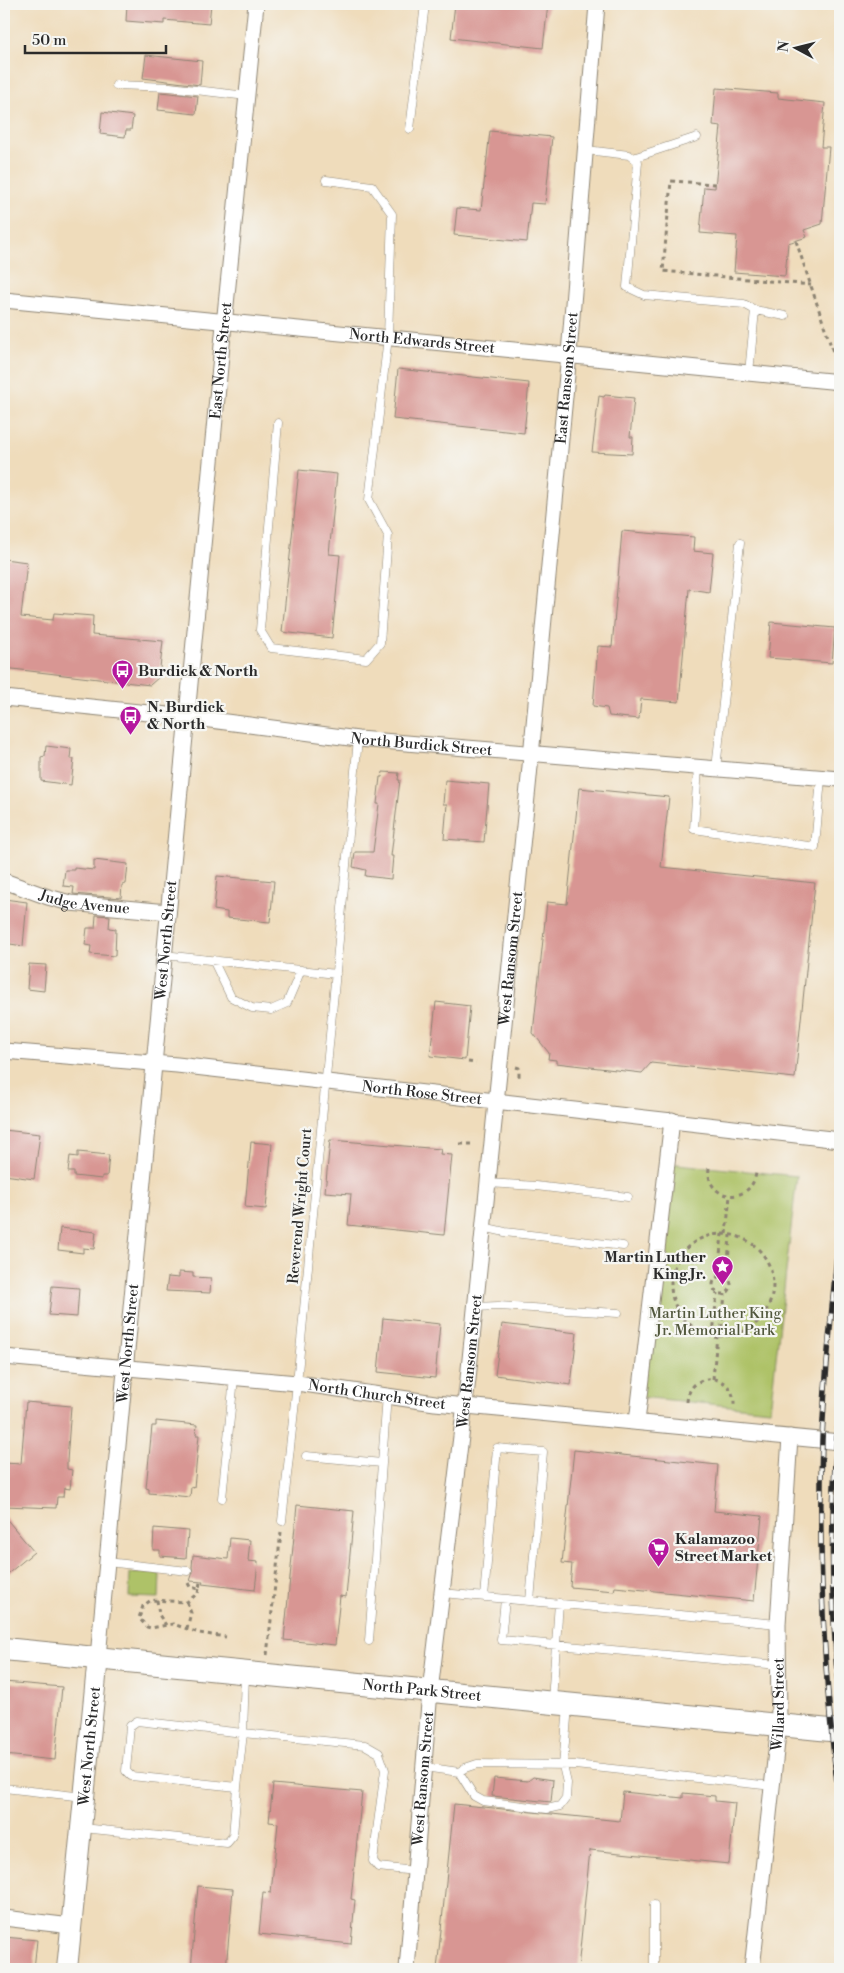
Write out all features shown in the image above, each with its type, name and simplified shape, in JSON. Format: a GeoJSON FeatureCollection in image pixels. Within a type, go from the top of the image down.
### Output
{"type":"FeatureCollection","features":[{"type":"Feature","properties":{"kind":"main road","name":"North Park Street"},"geometry":{"type":"LineString","coordinates":[[4,1649],[840,1731]]}},
{"type":"Feature","properties":{"kind":"street","name":"East North Street"},"geometry":{"type":"LineString","coordinates":[[187,717],[256,4]]}},
{"type":"Feature","properties":{"kind":"street","name":"East Ransom Street"},"geometry":{"type":"LineString","coordinates":[[531,753],[569,354],[597,4]]}},
{"type":"Feature","properties":{"kind":"street","name":"North Edwards Street"},"geometry":{"type":"LineString","coordinates":[[4,300],[224,320],[840,382]]}},
{"type":"Feature","properties":{"kind":"street","name":"North Burdick Street"},"geometry":{"type":"LineString","coordinates":[[4,698],[187,717],[358,739],[840,779]]}},
{"type":"Feature","properties":{"kind":"street","name":"West North Street"},"geometry":{"type":"LineString","coordinates":[[67,1969],[187,717]]}},
{"type":"Feature","properties":{"kind":"street","name":"West Ransom Street"},"geometry":{"type":"LineString","coordinates":[[407,1969],[430,1691],[465,1406],[531,753]]}},
{"type":"Feature","properties":{"kind":"street","name":"Judge Avenue"},"geometry":{"type":"LineString","coordinates":[[4,880],[48,897],[70,903],[168,912]]}},
{"type":"Feature","properties":{"kind":"street","name":"North Rose Street"},"geometry":{"type":"LineString","coordinates":[[4,1051],[153,1062],[840,1140]]}},
{"type":"Feature","properties":{"kind":"street"},"geometry":{"type":"LineString","coordinates":[[637,1422],[672,1120]]}},
{"type":"Feature","properties":{"kind":"street","name":"North Church Street"},"geometry":{"type":"LineString","coordinates":[[4,1358],[298,1383],[465,1406],[840,1442]]}},
{"type":"Feature","properties":{"kind":"street","name":"Willard Street"},"geometry":{"type":"LineString","coordinates":[[752,1969],[779,1724],[778,1624],[790,1437]]}},
{"type":"Feature","properties":{"kind":"street"},"geometry":{"type":"LineString","coordinates":[[4,1918],[71,1926]]}},
{"type":"Feature","properties":{"kind":"lane"},"geometry":{"type":"LineString","coordinates":[[410,130],[425,4]]}},
{"type":"Feature","properties":{"kind":"lane"},"geometry":{"type":"LineString","coordinates":[[116,85],[170,87],[247,96]]}},
{"type":"Feature","properties":{"kind":"lane"},"geometry":{"type":"LineString","coordinates":[[633,158],[696,136]]}},
{"type":"Feature","properties":{"kind":"lane"},"geometry":{"type":"LineString","coordinates":[[586,150],[629,155],[638,162],[627,287],[644,295],[744,304],[755,310],[785,316]]}},
{"type":"Feature","properties":{"kind":"lane"},"geometry":{"type":"LineString","coordinates":[[278,423],[260,630],[271,648],[366,659],[380,644],[388,535],[369,500],[388,337],[392,214],[372,186],[326,180]]}},
{"type":"Feature","properties":{"kind":"lane"},"geometry":{"type":"LineString","coordinates":[[750,373],[755,310]]}},
{"type":"Feature","properties":{"kind":"lane"},"geometry":{"type":"LineString","coordinates":[[716,769],[740,543]]}},
{"type":"Feature","properties":{"kind":"lane","name":"Reverend Wright Court"},"geometry":{"type":"LineString","coordinates":[[282,1521],[298,1383],[358,739]]}},
{"type":"Feature","properties":{"kind":"lane"},"geometry":{"type":"LineString","coordinates":[[698,767],[694,829],[815,847],[821,778]]}},
{"type":"Feature","properties":{"kind":"lane"},"geometry":{"type":"LineString","coordinates":[[164,955],[336,974]]}},
{"type":"Feature","properties":{"kind":"lane"},"geometry":{"type":"LineString","coordinates":[[213,960],[231,998],[252,1008],[272,1010],[287,1003],[301,970]]}},
{"type":"Feature","properties":{"kind":"lane"},"geometry":{"type":"LineString","coordinates":[[488,1183],[536,1186],[628,1197]]}},
{"type":"Feature","properties":{"kind":"lane"},"geometry":{"type":"LineString","coordinates":[[483,1227],[505,1232],[623,1246]]}},
{"type":"Feature","properties":{"kind":"lane"},"geometry":{"type":"LineString","coordinates":[[475,1307],[498,1306],[618,1313]]}},
{"type":"Feature","properties":{"kind":"lane"},"geometry":{"type":"LineString","coordinates":[[222,1498],[234,1378]]}},
{"type":"Feature","properties":{"kind":"lane"},"geometry":{"type":"LineString","coordinates":[[369,1641],[387,1395]]}},
{"type":"Feature","properties":{"kind":"lane"},"geometry":{"type":"LineString","coordinates":[[484,1597],[497,1448],[543,1452],[530,1601]]}},
{"type":"Feature","properties":{"kind":"lane"},"geometry":{"type":"LineString","coordinates":[[306,1456],[382,1463]]}},
{"type":"Feature","properties":{"kind":"lane"},"geometry":{"type":"LineString","coordinates":[[107,1562],[188,1571]]}},
{"type":"Feature","properties":{"kind":"lane"},"geometry":{"type":"LineString","coordinates":[[442,1593],[778,1624]]}},
{"type":"Feature","properties":{"kind":"lane"},"geometry":{"type":"LineString","coordinates":[[505,1598],[500,1640],[778,1666]]}},
{"type":"Feature","properties":{"kind":"lane"},"geometry":{"type":"LineString","coordinates":[[459,1772],[474,1796],[483,1801],[547,1809],[560,1806],[566,1798],[568,1783],[563,1766],[556,1646],[558,1603]]}},
{"type":"Feature","properties":{"kind":"lane"},"geometry":{"type":"LineString","coordinates":[[81,1828],[227,1843],[233,1836],[243,1734],[255,1673]]}},
{"type":"Feature","properties":{"kind":"lane"},"geometry":{"type":"LineString","coordinates":[[237,1787],[131,1776],[126,1771],[130,1726],[137,1721],[243,1734],[365,1745],[379,1753],[385,1770],[373,1860],[378,1868],[415,1871]]}},
{"type":"Feature","properties":{"kind":"lane"},"geometry":{"type":"LineString","coordinates":[[424,1767],[459,1772],[477,1764],[563,1766],[772,1786]]}},
{"type":"Feature","properties":{"kind":"lane"},"geometry":{"type":"LineString","coordinates":[[4,1788],[84,1797]]}},
{"type":"Feature","properties":{"kind":"lane"},"geometry":{"type":"LineString","coordinates":[[654,1905],[654,1969]]}},
{"type":"Feature","properties":{"kind":"path"},"geometry":{"type":"LineString","coordinates":[[715,184],[671,181],[663,271],[810,285]]}},
{"type":"Feature","properties":{"kind":"path"},"geometry":{"type":"LineString","coordinates":[[796,241],[834,355]]}},
{"type":"Feature","properties":{"kind":"path"},"geometry":{"type":"LineString","coordinates":[[468,1062],[476,1063]]}},
{"type":"Feature","properties":{"kind":"path"},"geometry":{"type":"LineString","coordinates":[[519,1068],[519,1078]]}},
{"type":"Feature","properties":{"kind":"path"},"geometry":{"type":"LineString","coordinates":[[460,1144],[471,1144]]}},
{"type":"Feature","properties":{"kind":"path"},"geometry":{"type":"LineString","coordinates":[[709,1168],[710,1182],[715,1189],[730,1196],[746,1192],[752,1186],[756,1173]]}},
{"type":"Feature","properties":{"kind":"path"},"geometry":{"type":"LineString","coordinates":[[713,1379],[717,1336],[717,1293],[713,1288],[713,1283],[718,1277],[726,1234],[730,1196]]}},
{"type":"Feature","properties":{"kind":"path"},"geometry":{"type":"LineString","coordinates":[[717,1336],[725,1294],[731,1285],[727,1278],[726,1234]]}},
{"type":"Feature","properties":{"kind":"path"},"geometry":{"type":"LineString","coordinates":[[726,1234],[749,1242],[759,1250],[766,1260],[773,1284],[770,1302],[761,1318],[741,1332],[717,1336],[694,1328],[684,1320],[672,1299],[671,1280],[676,1263],[691,1244],[702,1238],[726,1234]]}},
{"type":"Feature","properties":{"kind":"path"},"geometry":{"type":"LineString","coordinates":[[718,1277],[727,1278]]}},
{"type":"Feature","properties":{"kind":"path"},"geometry":{"type":"LineString","coordinates":[[717,1293],[725,1294]]}},
{"type":"Feature","properties":{"kind":"path"},"geometry":{"type":"LineString","coordinates":[[687,1402],[691,1389],[697,1383],[705,1379],[713,1379],[721,1381],[733,1392],[734,1406]]}},
{"type":"Feature","properties":{"kind":"path"},"geometry":{"type":"LineString","coordinates":[[255,1673],[282,1521]]}},
{"type":"Feature","properties":{"kind":"path"},"geometry":{"type":"LineString","coordinates":[[200,1589],[187,1602],[151,1600],[146,1603],[139,1618],[147,1627],[151,1628],[178,1625],[205,1634],[226,1636]]}},
{"type":"Feature","properties":{"kind":"path"},"geometry":{"type":"LineString","coordinates":[[157,1600],[159,1615],[166,1625]]}},
{"type":"Feature","properties":{"kind":"path"},"geometry":{"type":"LineString","coordinates":[[187,1602],[191,1613],[187,1628]]}},
{"type":"Feature","properties":{"kind":"green space","name":"Martin Luther King Jr. Memorial Park"},"geometry":{"type":"Polygon","coordinates":[[[667,1163],[797,1176],[770,1410],[640,1397],[667,1163]]]}},
{"type":"Feature","properties":{"kind":"green space"},"geometry":{"type":"Polygon","coordinates":[[[130,1573],[160,1574],[159,1598],[129,1597],[130,1573]]]}},
{"type":"Feature","properties":{"kind":"building"},"geometry":{"type":"Polygon","coordinates":[[[127,4],[211,4],[209,24],[164,20],[164,24],[126,21],[127,4]]]}},
{"type":"Feature","properties":{"kind":"building"},"geometry":{"type":"Polygon","coordinates":[[[455,4],[548,4],[543,48],[451,38],[455,4]]]}},
{"type":"Feature","properties":{"kind":"building"},"geometry":{"type":"Polygon","coordinates":[[[146,55],[202,61],[200,85],[143,78],[146,55]]]}},
{"type":"Feature","properties":{"kind":"building"},"geometry":{"type":"Polygon","coordinates":[[[716,88],[778,93],[778,98],[825,103],[821,147],[829,147],[822,224],[804,230],[807,237],[788,243],[785,276],[734,272],[737,236],[700,233],[704,187],[715,188],[721,126],[713,125],[716,88]]]}},
{"type":"Feature","properties":{"kind":"building"},"geometry":{"type":"Polygon","coordinates":[[[160,92],[198,96],[196,114],[158,110],[160,92]]]}},
{"type":"Feature","properties":{"kind":"building"},"geometry":{"type":"Polygon","coordinates":[[[102,112],[133,116],[131,130],[126,130],[125,137],[100,134],[102,112]]]}},
{"type":"Feature","properties":{"kind":"building"},"geometry":{"type":"Polygon","coordinates":[[[490,131],[552,137],[545,204],[531,203],[527,242],[454,235],[457,208],[481,210],[490,131]]]}},
{"type":"Feature","properties":{"kind":"building"},"geometry":{"type":"Polygon","coordinates":[[[398,369],[529,383],[524,433],[393,419],[398,369]]]}},
{"type":"Feature","properties":{"kind":"building"},"geometry":{"type":"Polygon","coordinates":[[[605,395],[634,398],[630,437],[633,437],[632,454],[592,452],[599,396],[604,397],[605,395]]]}},
{"type":"Feature","properties":{"kind":"building"},"geometry":{"type":"Polygon","coordinates":[[[299,470],[337,474],[329,554],[340,555],[332,638],[282,632],[299,470]]]}},
{"type":"Feature","properties":{"kind":"building"},"geometry":{"type":"Polygon","coordinates":[[[622,531],[694,537],[693,551],[713,553],[709,592],[689,589],[679,702],[641,699],[639,719],[609,716],[607,708],[593,706],[598,646],[612,647],[622,531]]]}},
{"type":"Feature","properties":{"kind":"building"},"geometry":{"type":"Polygon","coordinates":[[[4,559],[27,562],[21,617],[53,620],[54,613],[93,616],[92,635],[163,641],[159,677],[150,685],[4,668],[4,559]]]}},
{"type":"Feature","properties":{"kind":"building"},"geometry":{"type":"Polygon","coordinates":[[[771,622],[835,628],[832,663],[768,658],[771,622]]]}},
{"type":"Feature","properties":{"kind":"building"},"geometry":{"type":"Polygon","coordinates":[[[46,746],[71,749],[70,759],[74,759],[71,785],[41,781],[41,757],[45,756],[46,746]]]}},
{"type":"Feature","properties":{"kind":"building"},"geometry":{"type":"Polygon","coordinates":[[[383,772],[399,773],[398,780],[400,780],[391,856],[393,856],[391,879],[365,876],[366,870],[353,867],[355,852],[373,852],[379,804],[377,804],[380,777],[382,777],[383,772]]]}},
{"type":"Feature","properties":{"kind":"building"},"geometry":{"type":"Polygon","coordinates":[[[445,780],[489,784],[484,842],[444,839],[447,804],[443,804],[445,780]]]}},
{"type":"Feature","properties":{"kind":"building"},"geometry":{"type":"Polygon","coordinates":[[[579,788],[669,797],[661,867],[815,883],[795,1078],[651,1063],[642,1073],[556,1063],[556,1060],[548,1059],[549,1053],[533,1033],[547,902],[567,904],[579,788]]]}},
{"type":"Feature","properties":{"kind":"building"},"geometry":{"type":"Polygon","coordinates":[[[94,860],[128,864],[126,884],[122,885],[121,898],[73,894],[74,887],[63,886],[65,870],[74,870],[74,868],[94,870],[94,860]]]}},
{"type":"Feature","properties":{"kind":"building"},"geometry":{"type":"Polygon","coordinates":[[[217,876],[274,881],[270,922],[227,918],[227,912],[214,910],[217,876]]]}},
{"type":"Feature","properties":{"kind":"building"},"geometry":{"type":"Polygon","coordinates":[[[4,899],[27,902],[23,946],[4,943],[4,899]]]}},
{"type":"Feature","properties":{"kind":"building"},"geometry":{"type":"Polygon","coordinates":[[[96,915],[110,916],[109,928],[116,929],[115,956],[90,954],[91,946],[85,945],[87,928],[95,928],[96,915]]]}},
{"type":"Feature","properties":{"kind":"building"},"geometry":{"type":"Polygon","coordinates":[[[29,964],[46,965],[44,991],[27,989],[29,964]]]}},
{"type":"Feature","properties":{"kind":"building"},"geometry":{"type":"Polygon","coordinates":[[[436,1002],[470,1006],[465,1060],[430,1056],[436,1002]]]}},
{"type":"Feature","properties":{"kind":"building"},"geometry":{"type":"Polygon","coordinates":[[[4,1130],[40,1134],[34,1179],[4,1175],[4,1130]]]}},
{"type":"Feature","properties":{"kind":"building"},"geometry":{"type":"Polygon","coordinates":[[[330,1140],[441,1149],[440,1154],[452,1155],[444,1235],[348,1225],[351,1194],[325,1192],[330,1140]]]}},
{"type":"Feature","properties":{"kind":"building"},"geometry":{"type":"Polygon","coordinates":[[[251,1142],[272,1144],[266,1209],[245,1207],[251,1142]]]}},
{"type":"Feature","properties":{"kind":"building"},"geometry":{"type":"Polygon","coordinates":[[[78,1152],[109,1155],[107,1176],[102,1176],[102,1179],[74,1176],[74,1172],[68,1172],[70,1156],[78,1157],[78,1152]]]}},
{"type":"Feature","properties":{"kind":"building"},"geometry":{"type":"Polygon","coordinates":[[[60,1228],[96,1232],[94,1249],[83,1248],[83,1253],[58,1250],[60,1228]]]}},
{"type":"Feature","properties":{"kind":"building"},"geometry":{"type":"Polygon","coordinates":[[[179,1272],[193,1273],[193,1277],[211,1278],[210,1293],[166,1291],[168,1277],[179,1278],[179,1272]]]}},
{"type":"Feature","properties":{"kind":"building"},"geometry":{"type":"Polygon","coordinates":[[[52,1286],[79,1288],[77,1317],[49,1315],[52,1286]]]}},
{"type":"Feature","properties":{"kind":"building"},"geometry":{"type":"Polygon","coordinates":[[[383,1318],[440,1324],[435,1378],[378,1372],[383,1318]]]}},
{"type":"Feature","properties":{"kind":"building"},"geometry":{"type":"Polygon","coordinates":[[[502,1324],[577,1333],[571,1385],[495,1375],[502,1324]]]}},
{"type":"Feature","properties":{"kind":"building"},"geometry":{"type":"Polygon","coordinates":[[[26,1402],[71,1406],[67,1461],[67,1469],[72,1470],[70,1489],[64,1488],[63,1497],[57,1497],[56,1508],[4,1506],[4,1463],[21,1464],[26,1402]]]}},
{"type":"Feature","properties":{"kind":"building"},"geometry":{"type":"Polygon","coordinates":[[[156,1421],[197,1425],[196,1435],[199,1435],[194,1488],[191,1487],[190,1497],[149,1493],[149,1489],[146,1488],[152,1426],[156,1426],[156,1421]]]}},
{"type":"Feature","properties":{"kind":"building"},"geometry":{"type":"Polygon","coordinates":[[[574,1450],[718,1465],[714,1511],[762,1516],[754,1601],[615,1587],[614,1591],[570,1587],[572,1564],[562,1563],[574,1450]]]}},
{"type":"Feature","properties":{"kind":"building"},"geometry":{"type":"Polygon","coordinates":[[[297,1505],[354,1511],[346,1597],[340,1596],[335,1645],[284,1640],[297,1505]]]}},
{"type":"Feature","properties":{"kind":"building"},"geometry":{"type":"Polygon","coordinates":[[[4,1516],[34,1552],[4,1577],[4,1516]]]}},
{"type":"Feature","properties":{"kind":"building"},"geometry":{"type":"Polygon","coordinates":[[[154,1528],[188,1531],[186,1558],[160,1556],[160,1550],[153,1550],[154,1528]]]}},
{"type":"Feature","properties":{"kind":"building"},"geometry":{"type":"Polygon","coordinates":[[[230,1538],[250,1540],[248,1561],[258,1562],[255,1590],[190,1581],[193,1572],[193,1555],[228,1559],[230,1538]]]}},
{"type":"Feature","properties":{"kind":"building"},"geometry":{"type":"Polygon","coordinates":[[[4,1682],[62,1687],[55,1760],[4,1755],[4,1682]]]}},
{"type":"Feature","properties":{"kind":"building"},"geometry":{"type":"Polygon","coordinates":[[[533,1777],[553,1780],[551,1802],[492,1796],[494,1778],[528,1781],[533,1777]]]}},
{"type":"Feature","properties":{"kind":"building"},"geometry":{"type":"Polygon","coordinates":[[[273,1784],[362,1792],[351,1899],[355,1900],[351,1944],[259,1934],[263,1892],[271,1893],[278,1823],[269,1822],[273,1784]]]}},
{"type":"Feature","properties":{"kind":"building"},"geometry":{"type":"Polygon","coordinates":[[[623,1792],[683,1798],[683,1793],[715,1796],[715,1801],[735,1803],[729,1864],[590,1850],[578,1969],[437,1969],[454,1804],[620,1821],[623,1792]]]}},
{"type":"Feature","properties":{"kind":"building"},"geometry":{"type":"Polygon","coordinates":[[[198,1886],[233,1889],[226,1969],[191,1969],[198,1886]]]}},
{"type":"Feature","properties":{"kind":"building"},"geometry":{"type":"Polygon","coordinates":[[[4,1937],[37,1940],[34,1969],[4,1969],[4,1937]]]}},
{"type":"Feature","properties":{"kind":"railway"},"geometry":{"type":"LineString","coordinates":[[840,1226],[823,1413],[821,1486],[822,1578],[826,1669],[840,1806]]}},
{"type":"Feature","properties":{"kind":"railway"},"geometry":{"type":"LineString","coordinates":[[840,1402],[834,1478],[832,1554],[834,1630],[840,1706]]}},
{"type":"Feature","properties":{"kind":"place","name":"Burdick & North"},"geometry":{"type":"Point","coordinates":[122,690]}},
{"type":"Feature","properties":{"kind":"place","name":"N. Burdick & North"},"geometry":{"type":"Point","coordinates":[131,735]}},
{"type":"Feature","properties":{"kind":"place","name":"Martin Luther King Jr."},"geometry":{"type":"Point","coordinates":[722,1285]}},
{"type":"Feature","properties":{"kind":"place","name":"Kalamazoo Street Market"},"geometry":{"type":"Point","coordinates":[659,1567]}}]}
